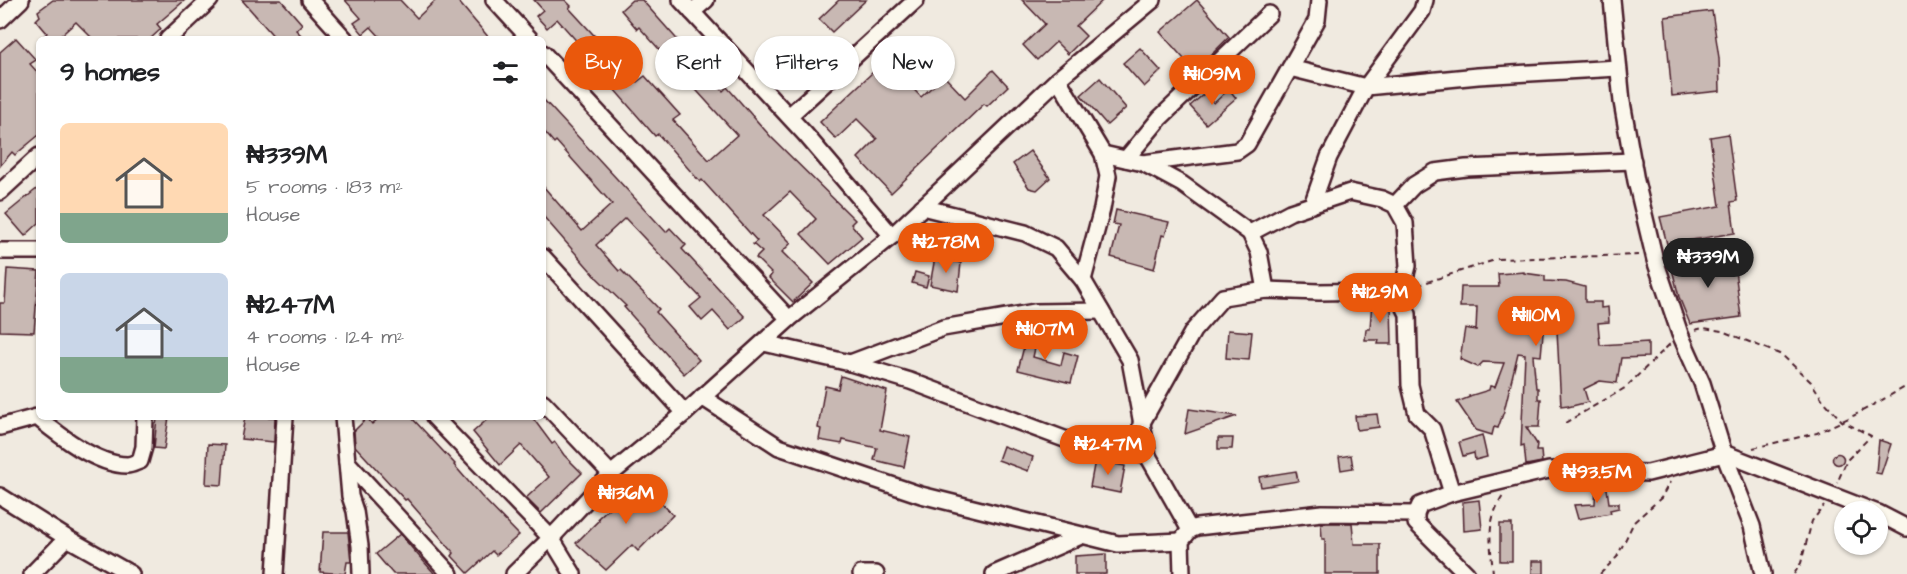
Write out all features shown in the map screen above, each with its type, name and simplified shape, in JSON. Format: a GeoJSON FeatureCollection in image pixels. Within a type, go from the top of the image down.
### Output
{"type":"FeatureCollection","features":[{"type":"Feature","properties":{"kind":"street"},"geometry":{"type":"LineString","coordinates":[[0,20],[21,0]]}},
{"type":"Feature","properties":{"kind":"street"},"geometry":{"type":"LineString","coordinates":[[171,36],[210,0]]}},
{"type":"Feature","properties":{"kind":"street"},"geometry":{"type":"LineString","coordinates":[[310,0],[342,36]]}},
{"type":"Feature","properties":{"kind":"street"},"geometry":{"type":"LineString","coordinates":[[494,0],[527,36]]}},
{"type":"Feature","properties":{"kind":"street"},"geometry":{"type":"LineString","coordinates":[[681,0],[789,116],[892,236]]}},
{"type":"Feature","properties":{"kind":"street"},"geometry":{"type":"LineString","coordinates":[[692,12],[706,0]]}},
{"type":"Feature","properties":{"kind":"street"},"geometry":{"type":"LineString","coordinates":[[789,116],[916,0]]}},
{"type":"Feature","properties":{"kind":"street"},"geometry":{"type":"LineString","coordinates":[[514,574],[611,474],[685,413],[789,319],[892,236],[1058,80],[1153,0]]}},
{"type":"Feature","properties":{"kind":"street"},"geometry":{"type":"LineString","coordinates":[[1143,163],[1237,151],[1247,144],[1317,20],[1319,0]]}},
{"type":"Feature","properties":{"kind":"street"},"geometry":{"type":"LineString","coordinates":[[1312,205],[1329,157],[1366,87],[1422,11],[1425,0]]}},
{"type":"Feature","properties":{"kind":"street"},"geometry":{"type":"LineString","coordinates":[[1612,0],[1618,68],[1633,161],[1654,254],[1680,334],[1702,383],[1752,526],[1763,574]]}},
{"type":"Feature","properties":{"kind":"street"},"geometry":{"type":"LineString","coordinates":[[1126,159],[1160,118],[1269,14]]}},
{"type":"Feature","properties":{"kind":"street"},"geometry":{"type":"LineString","coordinates":[[546,56],[789,319]]}},
{"type":"Feature","properties":{"kind":"street"},"geometry":{"type":"LineString","coordinates":[[1290,68],[1366,87],[1478,76],[1618,68]]}},
{"type":"Feature","properties":{"kind":"street"},"geometry":{"type":"LineString","coordinates":[[1058,80],[1103,154],[1108,176],[1102,209],[1083,280]]}},
{"type":"Feature","properties":{"kind":"street"},"geometry":{"type":"LineString","coordinates":[[1103,154],[1143,163],[1182,184],[1250,233],[1259,252],[1266,290]]}},
{"type":"Feature","properties":{"kind":"street"},"geometry":{"type":"LineString","coordinates":[[0,192],[36,159]]}},
{"type":"Feature","properties":{"kind":"street"},"geometry":{"type":"LineString","coordinates":[[1395,205],[1414,185],[1435,172],[1466,168],[1633,161]]}},
{"type":"Feature","properties":{"kind":"street"},"geometry":{"type":"LineString","coordinates":[[1250,233],[1290,212],[1350,192],[1382,199],[1395,205],[1404,223],[1408,256],[1408,266],[1400,298],[1408,314],[1410,385],[1417,414],[1432,429],[1452,493]]}},
{"type":"Feature","properties":{"kind":"street"},"geometry":{"type":"LineString","coordinates":[[922,207],[1025,232],[1056,248],[1083,280],[1130,360],[1148,456],[1186,535],[1182,574]]}},
{"type":"Feature","properties":{"kind":"street"},"geometry":{"type":"LineString","coordinates":[[0,250],[36,251]]}},
{"type":"Feature","properties":{"kind":"street"},"geometry":{"type":"LineString","coordinates":[[546,260],[685,413]]}},
{"type":"Feature","properties":{"kind":"street"},"geometry":{"type":"LineString","coordinates":[[1141,424],[1193,331],[1224,297],[1266,290],[1381,291],[1400,298]]}},
{"type":"Feature","properties":{"kind":"street"},"geometry":{"type":"LineString","coordinates":[[850,363],[943,328],[1035,312],[1101,311]]}},
{"type":"Feature","properties":{"kind":"street"},"geometry":{"type":"LineString","coordinates":[[764,343],[850,363],[910,381],[1066,440],[1148,456]]}},
{"type":"Feature","properties":{"kind":"street"},"geometry":{"type":"LineString","coordinates":[[702,397],[779,447],[921,495],[1118,544],[1186,535],[1207,525],[1322,513],[1416,514]]}},
{"type":"Feature","properties":{"kind":"street"},"geometry":{"type":"LineString","coordinates":[[546,405],[611,474]]}},
{"type":"Feature","properties":{"kind":"street"},"geometry":{"type":"LineString","coordinates":[[0,427],[36,418]]}},
{"type":"Feature","properties":{"kind":"street"},"geometry":{"type":"LineString","coordinates":[[42,420],[73,444],[104,460],[129,466],[140,461],[144,447],[145,420]]}},
{"type":"Feature","properties":{"kind":"street"},"geometry":{"type":"LineString","coordinates":[[275,574],[285,420]]}},
{"type":"Feature","properties":{"kind":"street"},"geometry":{"type":"LineString","coordinates":[[343,420],[350,496],[355,511],[360,546],[361,574]]}},
{"type":"Feature","properties":{"kind":"street"},"geometry":{"type":"LineString","coordinates":[[437,420],[551,538],[573,574]]}},
{"type":"Feature","properties":{"kind":"street"},"geometry":{"type":"LineString","coordinates":[[1467,574],[1416,523],[1416,514],[1420,505],[1452,493],[1549,470],[1648,473],[1725,454],[1846,501]]}},
{"type":"Feature","properties":{"kind":"street"},"geometry":{"type":"LineString","coordinates":[[347,462],[450,574]]}},
{"type":"Feature","properties":{"kind":"street"},"geometry":{"type":"LineString","coordinates":[[0,496],[67,538],[131,574]]}},
{"type":"Feature","properties":{"kind":"street"},"geometry":{"type":"LineString","coordinates":[[1888,518],[1907,528]]}},
{"type":"Feature","properties":{"kind":"street"},"geometry":{"type":"LineString","coordinates":[[994,574],[1081,536]]}},
{"type":"Feature","properties":{"kind":"street"},"geometry":{"type":"LineString","coordinates":[[32,574],[67,538]]}},
{"type":"Feature","properties":{"kind":"street"},"geometry":{"type":"LineString","coordinates":[[861,574],[876,574]]}},
{"type":"Feature","properties":{"kind":"path"},"geometry":{"type":"LineString","coordinates":[[1400,298],[1424,283],[1498,259],[1654,254]]}},
{"type":"Feature","properties":{"kind":"path"},"geometry":{"type":"LineString","coordinates":[[1565,423],[1625,388],[1680,334],[1703,328],[1722,331],[1782,356],[1811,382],[1823,400],[1842,421],[1871,436],[1847,460],[1832,496],[1812,521],[1801,563],[1794,574]]}},
{"type":"Feature","properties":{"kind":"path"},"geometry":{"type":"LineString","coordinates":[[1725,454],[1817,433],[1907,386]]}},
{"type":"Feature","properties":{"kind":"path"},"geometry":{"type":"LineString","coordinates":[[1600,574],[1617,557],[1634,522],[1661,498],[1680,465]]}},
{"type":"Feature","properties":{"kind":"path"},"geometry":{"type":"LineString","coordinates":[[1493,574],[1490,531],[1494,510],[1506,491]]}},
{"type":"Feature","properties":{"kind":"building"},"geometry":{"type":"Polygon","coordinates":[[[53,0],[185,0],[157,24],[161,29],[153,36],[90,36],[76,22],[60,36],[44,36],[47,33],[36,20],[40,16],[38,11],[53,0]]]}},
{"type":"Feature","properties":{"kind":"building"},"geometry":{"type":"Polygon","coordinates":[[[242,0],[281,0],[302,24],[296,30],[302,36],[273,36],[242,0]]]}},
{"type":"Feature","properties":{"kind":"building"},"geometry":{"type":"Polygon","coordinates":[[[345,0],[400,0],[417,18],[436,0],[457,0],[487,36],[379,36],[371,27],[363,34],[354,23],[361,18],[345,0]]]}},
{"type":"Feature","properties":{"kind":"building"},"geometry":{"type":"Polygon","coordinates":[[[534,0],[565,0],[571,6],[569,8],[595,36],[572,36],[557,19],[547,28],[536,16],[543,10],[534,0]]]}},
{"type":"Feature","properties":{"kind":"building"},"geometry":{"type":"Polygon","coordinates":[[[632,0],[642,0],[674,36],[655,36],[655,45],[639,27],[637,29],[621,10],[632,0]]]}},
{"type":"Feature","properties":{"kind":"building"},"geometry":{"type":"Polygon","coordinates":[[[839,0],[866,0],[832,32],[819,19],[839,0]]]}},
{"type":"Feature","properties":{"kind":"building"},"geometry":{"type":"Polygon","coordinates":[[[1022,0],[1103,0],[1076,26],[1086,36],[1068,54],[1056,42],[1037,60],[1023,45],[1045,24],[1022,0]]]}},
{"type":"Feature","properties":{"kind":"building"},"geometry":{"type":"Polygon","coordinates":[[[1197,0],[1229,37],[1198,68],[1195,65],[1192,68],[1160,32],[1197,0]]]}},
{"type":"Feature","properties":{"kind":"building"},"geometry":{"type":"Polygon","coordinates":[[[1712,11],[1719,58],[1720,91],[1672,96],[1665,17],[1712,11]]]}},
{"type":"Feature","properties":{"kind":"building"},"geometry":{"type":"Polygon","coordinates":[[[16,38],[36,60],[30,64],[36,71],[36,138],[15,155],[12,152],[0,166],[0,52],[16,38]]]}},
{"type":"Feature","properties":{"kind":"building"},"geometry":{"type":"Polygon","coordinates":[[[1140,48],[1161,71],[1144,87],[1123,63],[1140,48]]]}},
{"type":"Feature","properties":{"kind":"building"},"geometry":{"type":"Polygon","coordinates":[[[993,70],[1008,86],[987,106],[984,104],[891,193],[858,158],[877,139],[857,119],[836,139],[820,122],[854,90],[859,90],[859,85],[871,74],[871,90],[914,90],[921,97],[929,90],[955,90],[955,88],[965,98],[993,70]]]}},
{"type":"Feature","properties":{"kind":"building"},"geometry":{"type":"Polygon","coordinates":[[[645,76],[655,90],[658,90],[680,115],[673,120],[709,160],[737,135],[696,90],[730,90],[771,137],[855,220],[851,224],[862,237],[830,264],[801,234],[816,219],[790,192],[764,215],[791,243],[782,252],[813,283],[793,302],[769,278],[772,274],[756,258],[762,252],[753,244],[757,241],[658,134],[655,136],[615,90],[643,90],[645,76]]]}},
{"type":"Feature","properties":{"kind":"building"},"geometry":{"type":"Polygon","coordinates":[[[1100,78],[1126,108],[1107,125],[1081,95],[1100,78]]]}},
{"type":"Feature","properties":{"kind":"building"},"geometry":{"type":"Polygon","coordinates":[[[1229,89],[1236,98],[1206,124],[1190,106],[1205,93],[1214,103],[1229,89]]]}},
{"type":"Feature","properties":{"kind":"building"},"geometry":{"type":"Polygon","coordinates":[[[546,102],[666,232],[670,228],[686,245],[682,249],[745,317],[730,330],[713,311],[702,321],[690,307],[701,298],[625,218],[596,245],[619,271],[621,270],[659,309],[656,312],[699,360],[684,374],[624,307],[626,306],[597,278],[546,219],[546,189],[582,231],[612,204],[556,141],[554,143],[546,134],[546,102]]]}},
{"type":"Feature","properties":{"kind":"building"},"geometry":{"type":"Polygon","coordinates":[[[1728,134],[1737,201],[1731,202],[1735,233],[1667,244],[1660,217],[1720,206],[1710,137],[1728,134]]]}},
{"type":"Feature","properties":{"kind":"building"},"geometry":{"type":"Polygon","coordinates":[[[1030,151],[1050,178],[1037,190],[1029,188],[1013,164],[1030,151]]]}},
{"type":"Feature","properties":{"kind":"building"},"geometry":{"type":"Polygon","coordinates":[[[36,189],[36,226],[25,236],[6,214],[36,189]]]}},
{"type":"Feature","properties":{"kind":"building"},"geometry":{"type":"Polygon","coordinates":[[[1116,210],[1169,222],[1165,236],[1162,235],[1154,269],[1111,257],[1119,225],[1113,224],[1116,210]]]}},
{"type":"Feature","properties":{"kind":"building"},"geometry":{"type":"Polygon","coordinates":[[[1733,255],[1741,317],[1690,324],[1679,297],[1671,265],[1733,255]]]}},
{"type":"Feature","properties":{"kind":"building"},"geometry":{"type":"Polygon","coordinates":[[[935,257],[961,263],[958,291],[930,285],[935,257]]]}},
{"type":"Feature","properties":{"kind":"building"},"geometry":{"type":"Polygon","coordinates":[[[7,269],[36,271],[34,332],[0,331],[0,303],[5,303],[7,269]]]}},
{"type":"Feature","properties":{"kind":"building"},"geometry":{"type":"Polygon","coordinates":[[[915,272],[929,276],[926,287],[912,283],[915,272]]]}},
{"type":"Feature","properties":{"kind":"building"},"geometry":{"type":"Polygon","coordinates":[[[1524,272],[1545,276],[1545,281],[1566,282],[1585,287],[1585,302],[1601,302],[1601,308],[1608,307],[1609,322],[1598,323],[1600,345],[1648,342],[1648,357],[1621,358],[1617,383],[1600,381],[1584,389],[1588,402],[1568,407],[1568,405],[1561,406],[1556,312],[1545,311],[1541,356],[1533,355],[1538,399],[1541,399],[1539,427],[1526,427],[1537,444],[1536,451],[1541,451],[1542,462],[1526,465],[1524,445],[1521,446],[1525,354],[1518,353],[1504,411],[1498,428],[1494,427],[1492,435],[1476,430],[1457,402],[1489,390],[1490,386],[1495,387],[1504,363],[1483,362],[1478,367],[1460,359],[1465,328],[1476,330],[1477,307],[1460,307],[1461,287],[1499,287],[1498,274],[1524,272]]]}},
{"type":"Feature","properties":{"kind":"building"},"geometry":{"type":"Polygon","coordinates":[[[1372,301],[1391,305],[1392,344],[1378,344],[1379,340],[1365,340],[1366,329],[1370,329],[1372,301]]]}},
{"type":"Feature","properties":{"kind":"building"},"geometry":{"type":"Polygon","coordinates":[[[1030,323],[1040,326],[1033,357],[1061,365],[1064,352],[1078,356],[1071,383],[1018,370],[1030,323]]]}},
{"type":"Feature","properties":{"kind":"building"},"geometry":{"type":"Polygon","coordinates":[[[1228,330],[1252,332],[1249,360],[1226,358],[1228,330]]]}},
{"type":"Feature","properties":{"kind":"building"},"geometry":{"type":"Polygon","coordinates":[[[841,376],[887,391],[880,430],[910,437],[904,467],[874,460],[877,448],[843,440],[842,444],[819,440],[821,429],[818,428],[825,386],[838,389],[841,376]]]}},
{"type":"Feature","properties":{"kind":"building"},"geometry":{"type":"Polygon","coordinates":[[[1189,409],[1237,416],[1185,434],[1189,409]]]}},
{"type":"Feature","properties":{"kind":"building"},"geometry":{"type":"Polygon","coordinates":[[[1377,414],[1379,427],[1357,430],[1355,416],[1377,414]]]}},
{"type":"Feature","properties":{"kind":"building"},"geometry":{"type":"Polygon","coordinates":[[[157,420],[169,420],[164,449],[154,448],[157,420]]]}},
{"type":"Feature","properties":{"kind":"building"},"geometry":{"type":"Polygon","coordinates":[[[244,420],[275,420],[274,442],[241,439],[244,420]]]}},
{"type":"Feature","properties":{"kind":"building"},"geometry":{"type":"Polygon","coordinates":[[[365,420],[369,420],[372,424],[377,420],[414,420],[519,535],[496,555],[492,551],[468,573],[452,556],[454,553],[407,499],[405,500],[355,446],[354,431],[365,420]]]}},
{"type":"Feature","properties":{"kind":"building"},"geometry":{"type":"Polygon","coordinates":[[[487,420],[534,420],[552,444],[555,442],[582,473],[541,513],[526,498],[549,477],[521,445],[500,465],[473,432],[487,420]]]}},
{"type":"Feature","properties":{"kind":"building"},"geometry":{"type":"Polygon","coordinates":[[[1482,435],[1487,457],[1475,460],[1474,453],[1463,456],[1459,442],[1482,435]]]}},
{"type":"Feature","properties":{"kind":"building"},"geometry":{"type":"Polygon","coordinates":[[[1218,438],[1233,438],[1232,449],[1218,449],[1218,438]]]}},
{"type":"Feature","properties":{"kind":"building"},"geometry":{"type":"Polygon","coordinates":[[[1879,440],[1891,444],[1881,474],[1876,473],[1879,440]]]}},
{"type":"Feature","properties":{"kind":"building"},"geometry":{"type":"Polygon","coordinates":[[[208,444],[225,445],[222,485],[206,484],[208,444]]]}},
{"type":"Feature","properties":{"kind":"building"},"geometry":{"type":"Polygon","coordinates":[[[1003,446],[1033,457],[1028,471],[998,460],[1003,446]]]}},
{"type":"Feature","properties":{"kind":"building"},"geometry":{"type":"Polygon","coordinates":[[[1838,453],[1844,459],[1838,465],[1832,459],[1838,453]]]}},
{"type":"Feature","properties":{"kind":"building"},"geometry":{"type":"Polygon","coordinates":[[[1351,455],[1353,468],[1341,470],[1339,457],[1351,455]]]}},
{"type":"Feature","properties":{"kind":"building"},"geometry":{"type":"Polygon","coordinates":[[[1095,460],[1125,466],[1120,493],[1090,487],[1095,460]]]}},
{"type":"Feature","properties":{"kind":"building"},"geometry":{"type":"Polygon","coordinates":[[[1296,471],[1298,481],[1261,487],[1259,477],[1296,471]]]}},
{"type":"Feature","properties":{"kind":"building"},"geometry":{"type":"Polygon","coordinates":[[[643,477],[655,490],[652,493],[673,515],[638,551],[632,545],[606,570],[576,543],[599,520],[598,518],[643,477]]]}},
{"type":"Feature","properties":{"kind":"building"},"geometry":{"type":"Polygon","coordinates":[[[1596,481],[1606,481],[1609,503],[1619,503],[1619,508],[1610,510],[1611,513],[1578,519],[1574,505],[1595,504],[1596,481]]]}},
{"type":"Feature","properties":{"kind":"building"},"geometry":{"type":"Polygon","coordinates":[[[1479,500],[1482,529],[1464,531],[1463,502],[1479,500]]]}},
{"type":"Feature","properties":{"kind":"building"},"geometry":{"type":"Polygon","coordinates":[[[1321,523],[1352,523],[1354,544],[1380,544],[1380,574],[1325,574],[1325,539],[1322,539],[1321,523]]]}},
{"type":"Feature","properties":{"kind":"building"},"geometry":{"type":"Polygon","coordinates":[[[1500,524],[1512,524],[1512,561],[1500,561],[1500,524]]]}},
{"type":"Feature","properties":{"kind":"building"},"geometry":{"type":"Polygon","coordinates":[[[323,532],[348,532],[351,562],[347,562],[345,574],[320,572],[323,532]]]}},
{"type":"Feature","properties":{"kind":"building"},"geometry":{"type":"Polygon","coordinates":[[[400,534],[435,574],[393,574],[376,554],[400,534]]]}},
{"type":"Feature","properties":{"kind":"building"},"geometry":{"type":"Polygon","coordinates":[[[1106,554],[1106,574],[1075,574],[1075,556],[1106,554]]]}},
{"type":"Feature","properties":{"kind":"building"},"geometry":{"type":"Polygon","coordinates":[[[1532,561],[1544,561],[1544,574],[1532,574],[1532,561]]]}}]}
